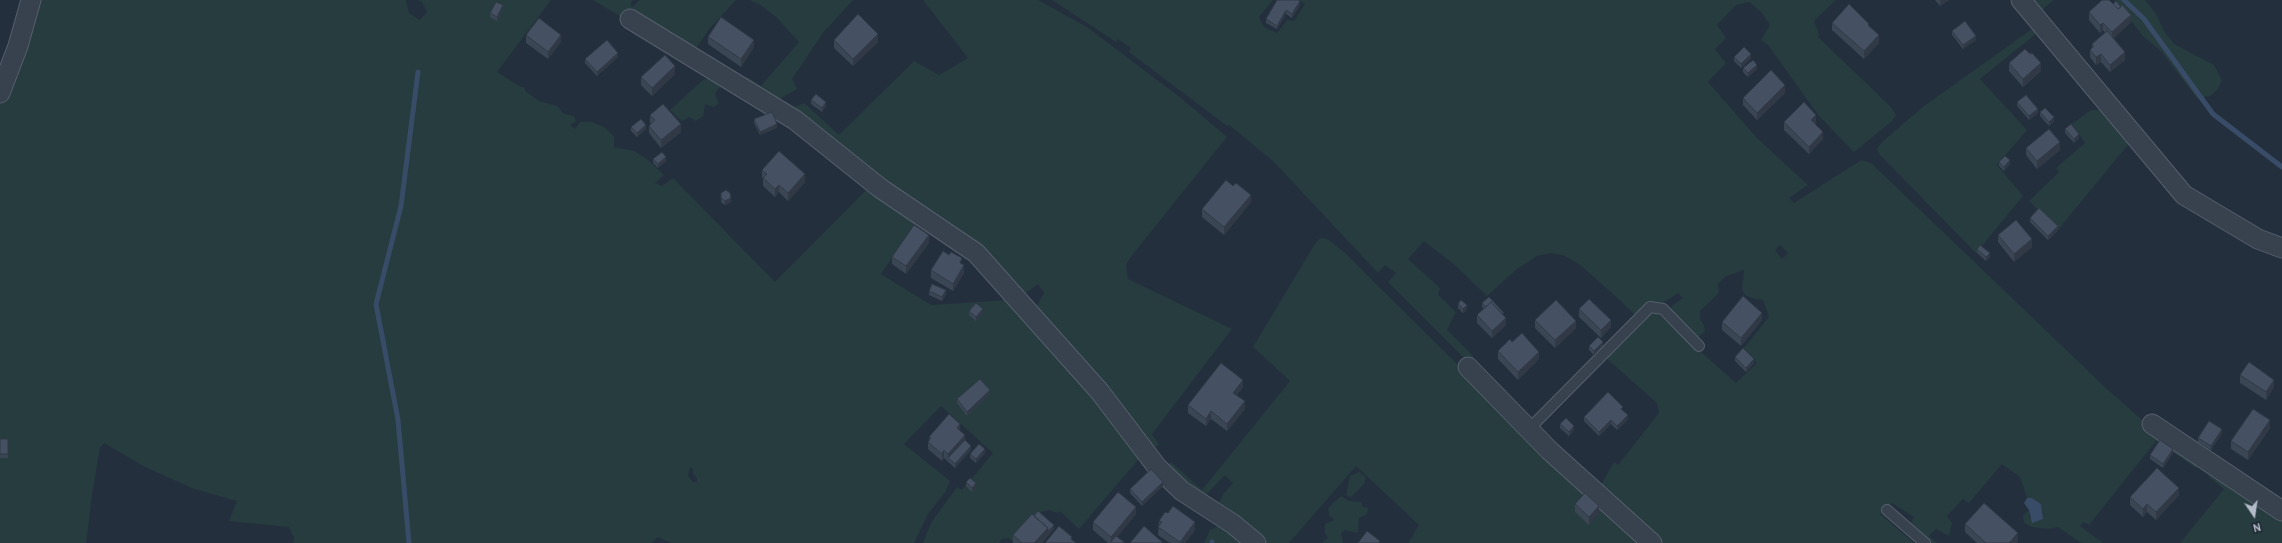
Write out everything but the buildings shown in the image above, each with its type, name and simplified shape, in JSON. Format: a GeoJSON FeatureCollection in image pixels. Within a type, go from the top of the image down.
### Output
{"type":"FeatureCollection","features":[{"type":"Feature","properties":{"kind":"street"},"geometry":{"type":"LineString","coordinates":[[0,93],[18,46],[32,0]]}},
{"type":"Feature","properties":{"kind":"street"},"geometry":{"type":"LineString","coordinates":[[2021,0],[2184,195],[2258,239],[2282,248]]}},
{"type":"Feature","properties":{"kind":"street"},"geometry":{"type":"LineString","coordinates":[[630,19],[795,120],[880,188],[976,253],[1100,392],[1157,467],[1182,491],[1232,524],[1256,543]]}},
{"type":"Feature","properties":{"kind":"street"},"geometry":{"type":"LineString","coordinates":[[1468,368],[1529,429],[1652,543]]}},
{"type":"Feature","properties":{"kind":"street"},"geometry":{"type":"LineString","coordinates":[[2152,424],[2282,511]]}},
{"type":"Feature","properties":{"kind":"lane"},"geometry":{"type":"LineString","coordinates":[[1529,429],[1650,307],[1663,309],[1699,346]]}},
{"type":"Feature","properties":{"kind":"lane"},"geometry":{"type":"LineString","coordinates":[[1887,510],[1925,543]]}},
{"type":"Feature","properties":{"kind":"green space"},"geometry":{"type":"Polygon","coordinates":[[[40,0],[406,0],[409,13],[420,20],[427,12],[422,2],[418,0],[551,0],[497,72],[519,86],[525,88],[525,91],[539,101],[557,106],[564,114],[574,116],[576,121],[570,125],[575,129],[580,122],[592,122],[604,127],[614,136],[614,147],[634,151],[648,160],[664,175],[655,183],[662,186],[673,178],[775,282],[871,185],[917,221],[881,274],[931,305],[1011,300],[1143,454],[1079,529],[1060,511],[1058,513],[1049,510],[1038,513],[1013,542],[1009,538],[1002,539],[999,543],[923,543],[931,523],[957,487],[962,490],[993,453],[941,406],[904,444],[950,481],[946,491],[928,514],[914,543],[671,543],[658,537],[651,543],[293,543],[294,538],[289,527],[229,521],[237,501],[194,489],[143,466],[104,443],[100,448],[86,543],[0,543],[0,74],[40,0]],[[690,467],[688,476],[693,482],[697,482],[697,479],[693,473],[693,469],[690,467]]]}},
{"type":"Feature","properties":{"kind":"green space"},"geometry":{"type":"Polygon","coordinates":[[[593,0],[633,0],[630,5],[632,7],[640,0],[736,0],[709,29],[696,49],[705,54],[702,59],[628,21],[593,0]]]}},
{"type":"Feature","properties":{"kind":"green space"},"geometry":{"type":"Polygon","coordinates":[[[750,0],[853,0],[823,33],[792,79],[797,89],[778,100],[742,82],[747,77],[761,86],[799,42],[776,17],[762,6],[750,0]]]}},
{"type":"Feature","properties":{"kind":"green space"},"geometry":{"type":"Polygon","coordinates":[[[923,0],[1038,0],[1087,27],[1181,98],[1227,137],[1126,265],[1128,279],[1232,329],[1152,434],[1159,445],[1156,447],[1145,444],[1034,311],[1044,293],[1038,284],[1027,292],[1022,299],[793,113],[795,107],[804,103],[839,135],[914,61],[939,75],[968,58],[923,0]]]}},
{"type":"Feature","properties":{"kind":"green space"},"geometry":{"type":"Polygon","coordinates":[[[1052,0],[1273,0],[1259,17],[1264,27],[1277,33],[1287,20],[1294,21],[1305,4],[1298,0],[1836,0],[1814,21],[1819,34],[1818,37],[1891,107],[1896,115],[1892,121],[1854,152],[1819,116],[1768,45],[1761,40],[1770,25],[1761,12],[1749,2],[1736,5],[1717,25],[1726,38],[1715,49],[1726,63],[1708,82],[1757,138],[1808,185],[1789,198],[1794,203],[1861,160],[1871,163],[2107,389],[2160,436],[2201,463],[2196,468],[2156,441],[2089,525],[2084,522],[2080,526],[2103,543],[2081,543],[2058,527],[2049,529],[2032,527],[2024,523],[2023,515],[2029,510],[2029,518],[2043,514],[2041,504],[2032,498],[2027,498],[2020,477],[2002,464],[1969,503],[1963,499],[1947,516],[1952,523],[1949,536],[1936,529],[1929,536],[1937,543],[1928,543],[1910,525],[1914,517],[1892,503],[1880,514],[1914,543],[1658,543],[1600,487],[1614,462],[1618,465],[1659,413],[1657,403],[1605,357],[1640,320],[1622,302],[1579,264],[1563,255],[1551,253],[1537,256],[1517,269],[1487,296],[1456,266],[1424,241],[1408,259],[1440,288],[1438,295],[1456,312],[1447,330],[1474,357],[1468,362],[1388,282],[1396,273],[1385,265],[1378,273],[1273,161],[1229,125],[1227,126],[1129,52],[1131,48],[1118,39],[1116,42],[1052,0]],[[1780,245],[1775,250],[1782,259],[1788,253],[1780,245]],[[1744,270],[1726,276],[1718,284],[1719,293],[1700,311],[1700,319],[1704,325],[1705,332],[1697,338],[1669,311],[1671,307],[1683,298],[1678,293],[1660,305],[1648,305],[1736,383],[1757,363],[1743,349],[1769,317],[1763,300],[1745,295],[1742,289],[1744,270]]]}},
{"type":"Feature","properties":{"kind":"green space"},"geometry":{"type":"Polygon","coordinates":[[[2026,0],[2053,0],[2038,14],[2026,0]]]}},
{"type":"Feature","properties":{"kind":"green space"},"geometry":{"type":"Polygon","coordinates":[[[2114,0],[2145,0],[2156,14],[2164,31],[2174,44],[2214,65],[2222,80],[2218,89],[2210,96],[2197,98],[2161,51],[2143,36],[2114,0]]]}},
{"type":"Feature","properties":{"kind":"green space"},"geometry":{"type":"Polygon","coordinates":[[[2036,26],[2037,33],[1980,79],[2027,130],[1997,165],[2023,196],[1976,253],[1879,154],[1877,149],[1882,142],[1924,106],[2036,26]]]}},
{"type":"Feature","properties":{"kind":"green space"},"geometry":{"type":"Polygon","coordinates":[[[711,77],[721,85],[715,94],[719,103],[714,107],[705,104],[703,116],[696,121],[689,117],[682,121],[670,110],[703,80],[711,77]]]}},
{"type":"Feature","properties":{"kind":"green space"},"geometry":{"type":"Polygon","coordinates":[[[2091,110],[2101,110],[2134,140],[2126,147],[2058,230],[2029,201],[2059,172],[2056,168],[2085,143],[2072,124],[2091,110]]]}},
{"type":"Feature","properties":{"kind":"green space"},"geometry":{"type":"Polygon","coordinates":[[[1323,238],[1329,240],[1344,252],[1460,367],[1648,543],[1408,543],[1419,525],[1356,466],[1289,543],[1265,543],[1220,511],[1219,503],[1223,494],[1233,483],[1225,475],[1201,500],[1167,466],[1171,462],[1202,490],[1290,381],[1253,347],[1313,247],[1319,239],[1323,238]]]}},
{"type":"Feature","properties":{"kind":"green space"},"geometry":{"type":"Polygon","coordinates":[[[1359,472],[1366,477],[1364,484],[1351,497],[1346,495],[1350,476],[1359,472]]]}},
{"type":"Feature","properties":{"kind":"green space"},"geometry":{"type":"Polygon","coordinates":[[[2214,472],[2282,518],[2282,543],[2180,543],[2224,489],[2208,476],[2214,472]]]}},
{"type":"Feature","properties":{"kind":"green space"},"geometry":{"type":"Polygon","coordinates":[[[1341,496],[1349,501],[1361,502],[1363,507],[1368,508],[1367,514],[1359,518],[1358,533],[1345,530],[1341,533],[1343,543],[1322,543],[1328,538],[1325,533],[1325,524],[1334,520],[1329,515],[1328,508],[1341,496]]]}},
{"type":"Feature","properties":{"kind":"green space"},"geometry":{"type":"Polygon","coordinates":[[[1224,523],[1252,543],[1204,543],[1210,530],[1224,523]]]}},
{"type":"Feature","properties":{"kind":"water"},"geometry":{"type":"Polygon","coordinates":[[[2027,498],[2032,498],[2041,504],[2043,519],[2032,523],[2029,510],[2024,503],[2027,498]]]}},
{"type":"Feature","properties":{"kind":"waterway"},"geometry":{"type":"LineString","coordinates":[[2124,0],[2144,19],[2213,114],[2282,167]]}},
{"type":"Feature","properties":{"kind":"waterway"},"geometry":{"type":"LineString","coordinates":[[409,543],[398,420],[376,304],[401,206],[418,72]]}}]}
